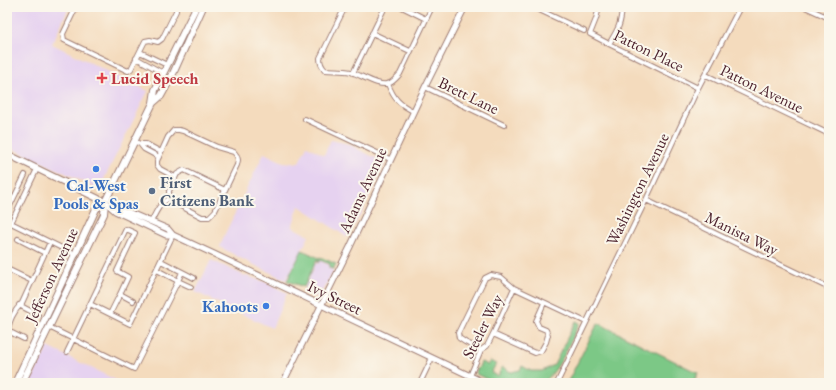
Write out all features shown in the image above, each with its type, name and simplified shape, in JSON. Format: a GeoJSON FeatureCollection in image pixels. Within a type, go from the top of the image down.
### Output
{"type":"FeatureCollection","features":[{"type":"Feature","properties":{"kind":"main road","name":"Jefferson Avenue"},"geometry":{"type":"LineString","coordinates":[[15,383],[76,255],[96,209],[105,202],[137,143],[153,103],[155,90],[196,7]]}},
{"type":"Feature","properties":{"kind":"main road","name":"Jefferson Avenue"},"geometry":{"type":"LineString","coordinates":[[153,103],[161,96],[172,76],[203,7]]}},
{"type":"Feature","properties":{"kind":"main road"},"geometry":{"type":"LineString","coordinates":[[172,76],[168,73],[175,58],[175,49]]}},
{"type":"Feature","properties":{"kind":"main road"},"geometry":{"type":"LineString","coordinates":[[7,154],[105,202]]}},
{"type":"Feature","properties":{"kind":"main road","name":"Jefferson Avenue"},"geometry":{"type":"LineString","coordinates":[[22,383],[104,214],[105,202]]}},
{"type":"Feature","properties":{"kind":"main road"},"geometry":{"type":"LineString","coordinates":[[39,332],[40,336],[37,344],[39,347]]}},
{"type":"Feature","properties":{"kind":"street"},"geometry":{"type":"LineString","coordinates":[[76,7],[63,34],[62,37],[64,40],[126,71],[130,71],[132,69],[146,40],[158,42],[162,40],[176,11],[176,7]]}},
{"type":"Feature","properties":{"kind":"street"},"geometry":{"type":"LineString","coordinates":[[345,7],[320,58],[322,67],[325,70],[353,73],[379,83],[386,84],[396,80],[400,74],[432,7]]}},
{"type":"Feature","properties":{"kind":"street"},"geometry":{"type":"LineString","coordinates":[[353,73],[385,7]]}},
{"type":"Feature","properties":{"kind":"street"},"geometry":{"type":"LineString","coordinates":[[402,7],[426,19]]}},
{"type":"Feature","properties":{"kind":"street","name":"Adams Avenue"},"geometry":{"type":"LineString","coordinates":[[283,383],[350,247],[390,159],[465,7]]}},
{"type":"Feature","properties":{"kind":"street"},"geometry":{"type":"LineString","coordinates":[[533,7],[584,31]]}},
{"type":"Feature","properties":{"kind":"street","name":"Patton Place"},"geometry":{"type":"LineString","coordinates":[[599,7],[590,34],[698,88]]}},
{"type":"Feature","properties":{"kind":"street"},"geometry":{"type":"LineString","coordinates":[[609,44],[622,19],[622,7]]}},
{"type":"Feature","properties":{"kind":"street","name":"Washington Avenue"},"geometry":{"type":"LineString","coordinates":[[557,383],[646,200],[698,88],[740,7]]}},
{"type":"Feature","properties":{"kind":"street"},"geometry":{"type":"LineString","coordinates":[[805,7],[829,18]]}},
{"type":"Feature","properties":{"kind":"street"},"geometry":{"type":"LineString","coordinates":[[372,33],[410,51]]}},
{"type":"Feature","properties":{"kind":"street"},"geometry":{"type":"LineString","coordinates":[[140,52],[167,65]]}},
{"type":"Feature","properties":{"kind":"street"},"geometry":{"type":"LineString","coordinates":[[146,63],[149,56]]}},
{"type":"Feature","properties":{"kind":"street"},"geometry":{"type":"LineString","coordinates":[[136,58],[163,73]]}},
{"type":"Feature","properties":{"kind":"street","name":"Patton Avenue"},"geometry":{"type":"LineString","coordinates":[[706,75],[829,134]]}},
{"type":"Feature","properties":{"kind":"street"},"geometry":{"type":"LineString","coordinates":[[388,84],[397,101],[403,106],[414,111]]}},
{"type":"Feature","properties":{"kind":"street","name":"Brett Lane"},"geometry":{"type":"LineString","coordinates":[[425,87],[504,125]]}},
{"type":"Feature","properties":{"kind":"street"},"geometry":{"type":"LineString","coordinates":[[305,119],[390,159]]}},
{"type":"Feature","properties":{"kind":"street"},"geometry":{"type":"LineString","coordinates":[[168,198],[202,217],[210,216],[215,211],[237,165],[238,158],[234,152],[217,147],[183,131],[174,130],[168,137],[157,161],[160,169],[175,177]]}},
{"type":"Feature","properties":{"kind":"street"},"geometry":{"type":"LineString","coordinates":[[137,143],[146,144],[161,152]]}},
{"type":"Feature","properties":{"kind":"street"},"geometry":{"type":"LineString","coordinates":[[137,143],[144,149],[159,157]]}},
{"type":"Feature","properties":{"kind":"street"},"geometry":{"type":"LineString","coordinates":[[37,169],[9,222],[76,255]]}},
{"type":"Feature","properties":{"kind":"street"},"geometry":{"type":"LineString","coordinates":[[151,222],[160,205],[168,198],[169,191],[175,177],[180,171],[184,170],[225,190]]}},
{"type":"Feature","properties":{"kind":"street"},"geometry":{"type":"LineString","coordinates":[[7,212],[24,175]]}},
{"type":"Feature","properties":{"kind":"street"},"geometry":{"type":"LineString","coordinates":[[22,180],[30,183]]}},
{"type":"Feature","properties":{"kind":"street","name":"Manista Way"},"geometry":{"type":"LineString","coordinates":[[646,200],[829,288]]}},
{"type":"Feature","properties":{"kind":"street","name":"Ivy Street"},"geometry":{"type":"LineString","coordinates":[[105,202],[168,229],[173,235],[485,383]]}},
{"type":"Feature","properties":{"kind":"street","name":"Ivy Street"},"geometry":{"type":"LineString","coordinates":[[105,202],[115,212],[166,235],[173,235]]}},
{"type":"Feature","properties":{"kind":"street"},"geometry":{"type":"LineString","coordinates":[[67,352],[126,229],[135,233],[117,271],[128,277],[110,314]]}},
{"type":"Feature","properties":{"kind":"street"},"geometry":{"type":"LineString","coordinates":[[90,304],[130,324],[173,235]]}},
{"type":"Feature","properties":{"kind":"street"},"geometry":{"type":"LineString","coordinates":[[18,239],[45,253]]}},
{"type":"Feature","properties":{"kind":"street"},"geometry":{"type":"LineString","coordinates":[[24,340],[7,331],[8,325],[16,309],[22,303],[50,242]]}},
{"type":"Feature","properties":{"kind":"street"},"geometry":{"type":"LineString","coordinates":[[161,261],[194,278]]}},
{"type":"Feature","properties":{"kind":"street"},"geometry":{"type":"LineString","coordinates":[[7,269],[32,281]]}},
{"type":"Feature","properties":{"kind":"street"},"geometry":{"type":"LineString","coordinates":[[156,270],[191,287]]}},
{"type":"Feature","properties":{"kind":"street"},"geometry":{"type":"LineString","coordinates":[[49,327],[134,369],[182,272]]}},
{"type":"Feature","properties":{"kind":"street"},"geometry":{"type":"LineString","coordinates":[[481,350],[459,338],[458,333],[484,278],[491,275],[500,277],[514,288],[586,322]]}},
{"type":"Feature","properties":{"kind":"street","name":"Steeler Way"},"geometry":{"type":"LineString","coordinates":[[470,376],[481,350],[487,346],[493,334],[514,288]]}},
{"type":"Feature","properties":{"kind":"street"},"geometry":{"type":"LineString","coordinates":[[120,294],[133,301]]}},
{"type":"Feature","properties":{"kind":"street"},"geometry":{"type":"LineString","coordinates":[[493,334],[535,353],[541,351],[548,335],[546,330],[539,327],[536,321],[544,303]]}},
{"type":"Feature","properties":{"kind":"street"},"geometry":{"type":"LineString","coordinates":[[19,305],[38,315]]}},
{"type":"Feature","properties":{"kind":"street"},"geometry":{"type":"LineString","coordinates":[[420,383],[432,358]]}},
{"type":"Feature","properties":{"kind":"shaded area"},"geometry":{"type":"Polygon","coordinates":[[[7,7],[69,7],[52,44],[148,91],[101,185],[95,187],[7,146],[7,7]]]}},
{"type":"Feature","properties":{"kind":"shaded area"},"geometry":{"type":"Polygon","coordinates":[[[331,140],[348,144],[385,163],[362,212],[347,237],[299,206],[292,227],[309,236],[286,280],[220,247],[264,153],[283,162],[299,162],[307,146],[324,155],[331,140]]]}},
{"type":"Feature","properties":{"kind":"shaded area"},"geometry":{"type":"Polygon","coordinates":[[[211,260],[243,275],[265,282],[287,293],[272,328],[195,292],[211,260]]]}},
{"type":"Feature","properties":{"kind":"shaded area"},"geometry":{"type":"Polygon","coordinates":[[[320,261],[329,265],[328,268],[334,271],[319,296],[315,297],[303,292],[316,263],[318,264],[320,261]]]}},
{"type":"Feature","properties":{"kind":"shaded area"},"geometry":{"type":"Polygon","coordinates":[[[48,347],[122,383],[30,383],[48,347]]]}},
{"type":"Feature","properties":{"kind":"green space"},"geometry":{"type":"Polygon","coordinates":[[[302,250],[336,264],[333,269],[329,268],[330,264],[320,260],[318,263],[317,259],[304,287],[287,281],[302,250]]]}},
{"type":"Feature","properties":{"kind":"green space"},"geometry":{"type":"Polygon","coordinates":[[[577,321],[579,324],[560,363],[543,383],[499,383],[496,381],[493,382],[476,374],[481,362],[488,365],[490,361],[496,364],[491,373],[498,376],[502,367],[511,372],[520,370],[522,366],[531,371],[542,371],[554,365],[575,322],[577,321]]]}},
{"type":"Feature","properties":{"kind":"green space"},"geometry":{"type":"Polygon","coordinates":[[[598,323],[698,373],[693,383],[567,383],[598,323]]]}},
{"type":"Feature","properties":{"kind":"place","name":"Lucid Speech"},"geometry":{"type":"Point","coordinates":[102,78]}},
{"type":"Feature","properties":{"kind":"place","name":"Cal-West Pools & Spas"},"geometry":{"type":"Point","coordinates":[96,169]}},
{"type":"Feature","properties":{"kind":"place","name":"First Citizens Bank"},"geometry":{"type":"Point","coordinates":[152,191]}},
{"type":"Feature","properties":{"kind":"place","name":"Kahoots"},"geometry":{"type":"Point","coordinates":[266,306]}}]}
